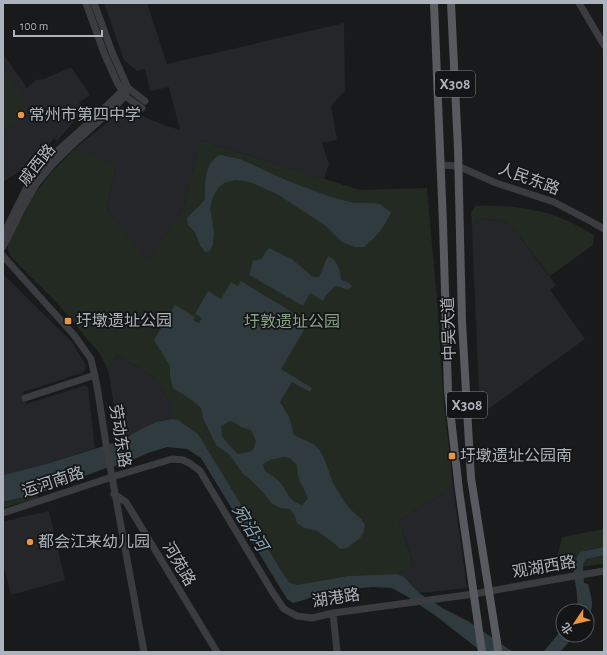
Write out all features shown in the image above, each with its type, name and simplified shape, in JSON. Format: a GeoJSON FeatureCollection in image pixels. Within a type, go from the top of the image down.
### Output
{"type":"FeatureCollection","features":[{"type":"Feature","properties":{"kind":"main road","name":"中吴大道"},"geometry":{"type":"LineString","coordinates":[[434,3],[448,391],[459,490],[482,652]]}},
{"type":"Feature","properties":{"kind":"main road","name":"中吴大道"},"geometry":{"type":"LineString","coordinates":[[451,3],[458,166],[462,322],[471,478],[498,652]]}},
{"type":"Feature","properties":{"kind":"street"},"geometry":{"type":"LineString","coordinates":[[86,3],[104,53],[125,92],[144,105]]}},
{"type":"Feature","properties":{"kind":"street"},"geometry":{"type":"LineString","coordinates":[[94,3],[125,92]]}},
{"type":"Feature","properties":{"kind":"street"},"geometry":{"type":"LineString","coordinates":[[578,3],[604,45]]}},
{"type":"Feature","properties":{"kind":"street","name":"戚西路"},"geometry":{"type":"LineString","coordinates":[[3,235],[31,179],[47,160],[125,92]]}},
{"type":"Feature","properties":{"kind":"street","name":"戚西路"},"geometry":{"type":"LineString","coordinates":[[3,247],[37,183],[68,148],[114,108],[125,92]]}},
{"type":"Feature","properties":{"kind":"street","name":"人民东路"},"geometry":{"type":"LineString","coordinates":[[440,165],[458,166],[496,183],[554,202],[604,229]]}},
{"type":"Feature","properties":{"kind":"street","name":"劳动东路"},"geometry":{"type":"LineString","coordinates":[[3,256],[74,335],[91,359],[98,386],[114,494],[144,652]]}},
{"type":"Feature","properties":{"kind":"street"},"geometry":{"type":"LineString","coordinates":[[25,398],[95,375]]}},
{"type":"Feature","properties":{"kind":"street","name":"湖港路"},"geometry":{"type":"LineString","coordinates":[[112,477],[172,459],[183,460],[191,464],[200,471],[284,609],[297,616],[312,618],[333,613],[474,594]]}},
{"type":"Feature","properties":{"kind":"street","name":"运河南路"},"geometry":{"type":"LineString","coordinates":[[3,513],[112,477]]}},
{"type":"Feature","properties":{"kind":"street","name":"河苑路"},"geometry":{"type":"LineString","coordinates":[[114,494],[126,502],[217,652]]}},
{"type":"Feature","properties":{"kind":"street","name":"观湖西路"},"geometry":{"type":"LineString","coordinates":[[489,592],[604,571]]}},
{"type":"Feature","properties":{"kind":"street"},"geometry":{"type":"LineString","coordinates":[[474,594],[489,592]]}},
{"type":"Feature","properties":{"kind":"street"},"geometry":{"type":"LineString","coordinates":[[333,613],[337,652]]}},
{"type":"Feature","properties":{"kind":"shaded area"},"geometry":{"type":"Polygon","coordinates":[[[104,3],[147,3],[167,64],[344,23],[345,91],[331,106],[337,140],[322,143],[329,164],[324,179],[200,140],[183,208],[148,263],[106,209],[116,167],[84,151],[73,150],[118,114],[128,110],[180,130],[169,87],[150,91],[145,69],[137,71],[124,60],[104,3]]]}},
{"type":"Feature","properties":{"kind":"shaded area"},"geometry":{"type":"Polygon","coordinates":[[[3,54],[27,88],[36,80],[44,79],[71,67],[90,95],[79,103],[84,110],[57,141],[54,138],[36,161],[3,182],[3,54]]]}},
{"type":"Feature","properties":{"kind":"shaded area"},"geometry":{"type":"Polygon","coordinates":[[[477,218],[500,220],[511,225],[556,285],[550,290],[585,339],[480,415],[472,229],[477,218]]]}},
{"type":"Feature","properties":{"kind":"shaded area"},"geometry":{"type":"Polygon","coordinates":[[[3,274],[72,342],[86,365],[85,370],[82,373],[23,392],[26,404],[87,386],[95,448],[46,464],[3,475],[3,274]]]}},
{"type":"Feature","properties":{"kind":"shaded area"},"geometry":{"type":"Polygon","coordinates":[[[117,355],[153,376],[172,405],[172,419],[156,422],[120,441],[108,370],[117,355]]]}},
{"type":"Feature","properties":{"kind":"shaded area"},"geometry":{"type":"Polygon","coordinates":[[[453,487],[467,588],[419,593],[409,582],[397,574],[413,564],[399,520],[453,487]]]}},
{"type":"Feature","properties":{"kind":"shaded area","name":"都会江来幼儿园"},"geometry":{"type":"Polygon","coordinates":[[[49,511],[65,580],[11,595],[3,563],[3,522],[49,511]]]}},
{"type":"Feature","properties":{"kind":"green space"},"geometry":{"type":"Polygon","coordinates":[[[3,68],[24,98],[25,109],[24,114],[18,122],[3,129],[3,68]]]}},
{"type":"Feature","properties":{"kind":"green space","name":"圩敦遗址公园"},"geometry":{"type":"Polygon","coordinates":[[[200,140],[360,190],[427,188],[437,300],[443,394],[453,487],[399,520],[413,565],[397,574],[347,576],[297,585],[289,582],[191,439],[167,437],[172,419],[172,405],[153,376],[117,355],[108,370],[100,354],[56,302],[11,257],[8,250],[8,242],[36,192],[51,173],[73,150],[93,154],[116,167],[106,209],[148,262],[183,208],[200,140]]]}},
{"type":"Feature","properties":{"kind":"green space"},"geometry":{"type":"Polygon","coordinates":[[[476,206],[524,208],[559,217],[594,235],[593,245],[550,276],[511,225],[500,220],[477,218],[472,228],[471,212],[476,206]]]}},
{"type":"Feature","properties":{"kind":"green space"},"geometry":{"type":"Polygon","coordinates":[[[37,494],[38,498],[3,508],[3,502],[37,494]]]}},
{"type":"Feature","properties":{"kind":"green space"},"geometry":{"type":"Polygon","coordinates":[[[604,529],[604,564],[554,570],[562,537],[604,529]]]}},
{"type":"Feature","properties":{"kind":"water"},"geometry":{"type":"Polygon","coordinates":[[[220,155],[240,159],[288,181],[331,197],[354,203],[380,204],[391,212],[386,223],[373,239],[364,247],[355,247],[342,242],[326,226],[277,194],[250,182],[235,180],[224,183],[218,188],[213,197],[210,208],[214,232],[213,244],[210,251],[205,252],[200,245],[195,232],[188,225],[187,218],[205,199],[206,174],[208,168],[215,158],[220,155]]]}},
{"type":"Feature","properties":{"kind":"water"},"geometry":{"type":"Polygon","coordinates":[[[269,248],[293,260],[313,277],[319,277],[328,256],[334,260],[338,266],[341,280],[352,286],[348,290],[335,286],[326,295],[323,301],[310,293],[303,306],[249,275],[253,261],[261,259],[269,248]]]}},
{"type":"Feature","properties":{"kind":"water"},"geometry":{"type":"Polygon","coordinates":[[[241,281],[295,314],[294,317],[307,325],[281,369],[312,388],[310,392],[292,382],[280,402],[289,417],[294,435],[315,445],[320,451],[333,483],[342,498],[365,525],[364,531],[360,538],[347,548],[340,549],[317,531],[304,528],[297,523],[295,516],[290,509],[280,508],[271,503],[264,493],[243,474],[230,455],[216,445],[203,418],[201,408],[173,388],[170,376],[170,366],[154,340],[175,305],[195,317],[193,320],[199,323],[202,318],[195,314],[208,291],[221,299],[231,282],[238,286],[241,281]],[[230,421],[221,426],[222,436],[229,445],[238,454],[253,450],[256,441],[251,430],[230,421]],[[284,457],[270,460],[263,464],[265,471],[279,481],[292,499],[302,505],[308,498],[299,478],[297,465],[290,458],[284,457]]]}},
{"type":"Feature","properties":{"kind":"water","name":"宛沿河"},"geometry":{"type":"Polygon","coordinates":[[[172,419],[178,420],[198,434],[289,582],[297,585],[347,576],[397,574],[404,577],[419,593],[444,609],[468,621],[513,652],[482,652],[436,616],[392,588],[373,587],[341,590],[320,594],[293,603],[287,599],[201,458],[187,449],[167,447],[148,453],[121,465],[106,468],[37,494],[3,502],[3,475],[46,464],[120,441],[156,422],[172,419]]]}},
{"type":"Feature","properties":{"kind":"water"},"geometry":{"type":"Polygon","coordinates":[[[604,547],[604,555],[586,559],[583,564],[584,583],[588,584],[592,603],[577,603],[574,567],[580,552],[604,547]]]}},
{"type":"Feature","properties":{"kind":"water"},"geometry":{"type":"Polygon","coordinates":[[[555,638],[555,643],[568,643],[560,652],[542,652],[555,638]]]}},
{"type":"Feature","properties":{"kind":"place","name":"常州市第四中学"},"geometry":{"type":"Point","coordinates":[21,115]}},
{"type":"Feature","properties":{"kind":"place","name":"圩墩遗址公园"},"geometry":{"type":"Point","coordinates":[68,321]}},
{"type":"Feature","properties":{"kind":"place","name":"圩墩遗址公园南"},"geometry":{"type":"Point","coordinates":[452,456]}},
{"type":"Feature","properties":{"kind":"place","name":"都会江来幼儿园"},"geometry":{"type":"Point","coordinates":[30,542]}}]}
